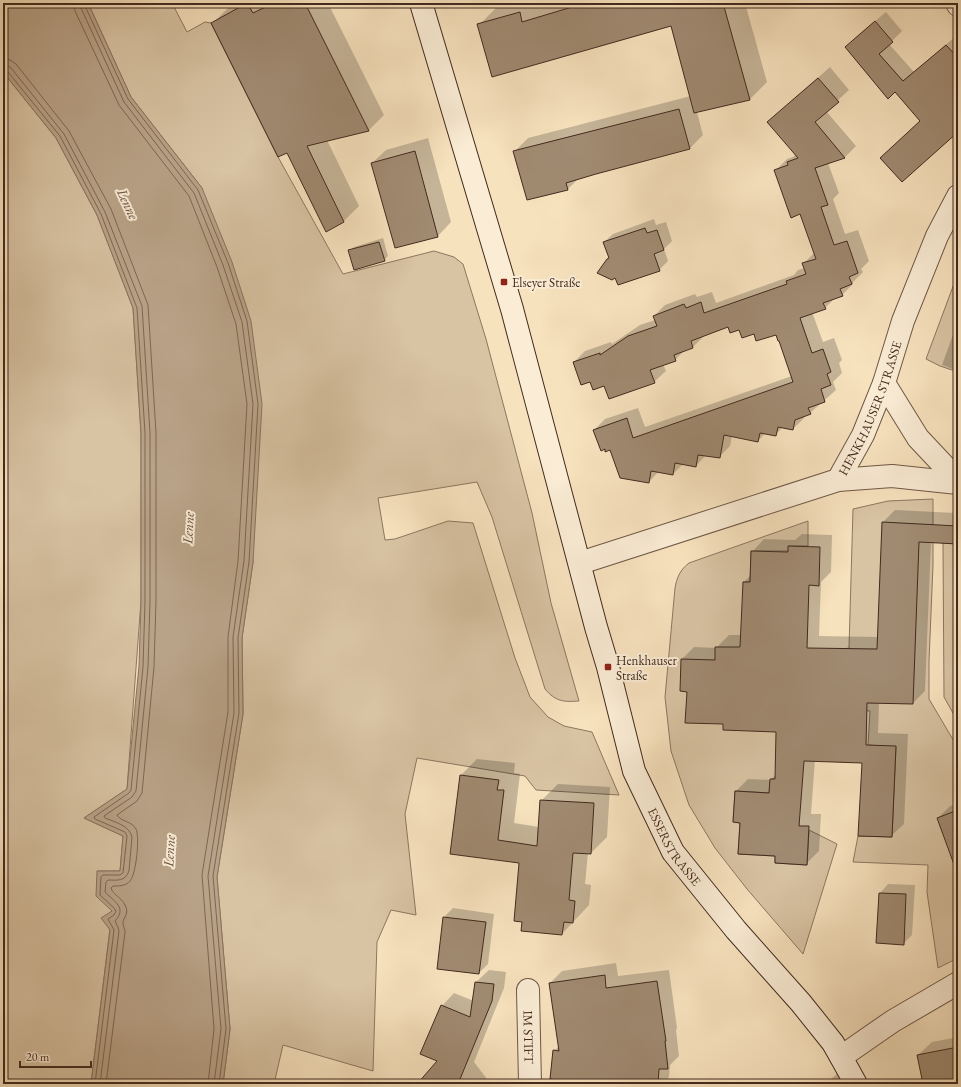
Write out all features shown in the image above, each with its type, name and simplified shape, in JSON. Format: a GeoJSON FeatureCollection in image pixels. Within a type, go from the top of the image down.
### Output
{"type":"FeatureCollection","features":[{"type":"Feature","properties":{"kind":"main road"},"geometry":{"type":"LineString","coordinates":[[421,3],[512,309],[580,563]]}},
{"type":"Feature","properties":{"kind":"main road","name":"HENKHAUSER STRASSE"},"geometry":{"type":"LineString","coordinates":[[580,563],[838,480],[863,434],[884,383],[903,320],[936,236],[958,196]]}},
{"type":"Feature","properties":{"kind":"main road"},"geometry":{"type":"LineString","coordinates":[[884,383],[918,438],[949,471],[958,476]]}},
{"type":"Feature","properties":{"kind":"main road"},"geometry":{"type":"LineString","coordinates":[[838,480],[892,476],[958,483]]}},
{"type":"Feature","properties":{"kind":"main road","name":"ESSERSTRASSE"},"geometry":{"type":"LineString","coordinates":[[580,563],[634,771],[673,852],[736,930],[801,1003],[833,1043],[856,1084]]}},
{"type":"Feature","properties":{"kind":"main road"},"geometry":{"type":"LineString","coordinates":[[841,1057],[894,1021],[958,983]]}},
{"type":"Feature","properties":{"kind":"main road","name":"IM STIFT"},"geometry":{"type":"LineString","coordinates":[[528,990],[530,1084]]}},
{"type":"Feature","properties":{"kind":"shaded area"},"geometry":{"type":"Polygon","coordinates":[[[88,3],[172,3],[187,32],[205,22],[211,23],[278,157],[343,274],[434,251],[454,257],[463,264],[486,339],[532,513],[551,603],[579,701],[557,699],[545,689],[492,517],[477,482],[378,498],[385,540],[395,539],[448,521],[473,523],[515,658],[530,697],[548,717],[564,726],[592,732],[619,795],[536,790],[525,776],[417,758],[405,814],[416,915],[391,910],[377,942],[373,1071],[283,1045],[274,1084],[223,1084],[230,1029],[217,877],[243,714],[242,638],[253,562],[202,188],[131,97],[88,3]]]}},
{"type":"Feature","properties":{"kind":"shaded area"},"geometry":{"type":"Polygon","coordinates":[[[3,72],[56,138],[97,215],[133,308],[141,433],[141,601],[127,789],[84,818],[123,836],[120,871],[97,871],[112,912],[91,1084],[3,1084],[3,72]]]}},
{"type":"Feature","properties":{"kind":"shaded area"},"geometry":{"type":"Polygon","coordinates":[[[958,273],[958,372],[940,366],[926,359],[958,273]]]}},
{"type":"Feature","properties":{"kind":"shaded area"},"geometry":{"type":"Polygon","coordinates":[[[933,499],[933,565],[929,699],[958,748],[958,958],[938,968],[927,892],[928,865],[853,862],[858,836],[892,837],[896,747],[868,745],[870,711],[842,709],[844,649],[849,648],[853,509],[888,501],[933,499]]]}},
{"type":"Feature","properties":{"kind":"shaded area"},"geometry":{"type":"Polygon","coordinates":[[[808,521],[808,546],[789,546],[788,551],[751,551],[750,582],[743,582],[796,780],[771,779],[769,793],[735,791],[733,822],[740,823],[738,854],[775,856],[775,863],[807,865],[809,830],[837,844],[803,954],[747,889],[715,848],[689,805],[671,751],[665,697],[675,588],[678,577],[683,568],[689,563],[808,521]]]}},
{"type":"Feature","properties":{"kind":"shaded area"},"geometry":{"type":"Polygon","coordinates":[[[943,543],[958,544],[958,722],[944,697],[943,543]]]}},
{"type":"Feature","properties":{"kind":"water","name":"Lenne"},"geometry":{"type":"Polygon","coordinates":[[[3,3],[88,3],[131,97],[202,188],[232,262],[251,321],[262,404],[253,562],[242,638],[243,714],[217,877],[230,1029],[223,1084],[91,1084],[110,930],[101,918],[112,911],[96,896],[97,871],[120,871],[123,836],[84,818],[127,789],[139,666],[141,601],[141,433],[133,308],[97,215],[56,138],[3,72],[3,3]]]}},
{"type":"Feature","properties":{"kind":"building"},"geometry":{"type":"Polygon","coordinates":[[[247,3],[253,13],[274,3],[305,3],[369,131],[307,146],[344,222],[326,232],[287,153],[278,157],[211,23],[247,3]]]}},
{"type":"Feature","properties":{"kind":"building"},"geometry":{"type":"Polygon","coordinates":[[[571,3],[723,3],[750,100],[694,113],[671,26],[492,77],[477,24],[520,12],[522,22],[572,7],[571,3]]]}},
{"type":"Feature","properties":{"kind":"building"},"geometry":{"type":"Polygon","coordinates":[[[875,21],[893,42],[879,54],[903,81],[946,45],[958,58],[958,132],[902,182],[880,158],[920,121],[895,92],[888,99],[845,47],[875,21]]]}},
{"type":"Feature","properties":{"kind":"building"},"geometry":{"type":"Polygon","coordinates":[[[818,78],[839,102],[815,122],[845,158],[815,168],[828,205],[821,207],[834,245],[847,241],[858,273],[849,277],[852,284],[840,289],[843,296],[823,303],[826,309],[800,318],[812,353],[823,349],[831,372],[827,374],[831,385],[821,389],[825,402],[808,408],[811,414],[795,420],[793,430],[778,427],[776,436],[760,433],[758,442],[724,435],[720,458],[698,455],[696,467],[675,463],[673,475],[651,471],[649,483],[620,478],[610,450],[605,452],[605,449],[601,451],[593,430],[627,418],[633,438],[793,382],[776,335],[756,341],[754,334],[742,338],[739,330],[730,333],[728,327],[691,341],[693,348],[674,355],[676,361],[650,370],[655,383],[609,399],[604,386],[593,390],[590,382],[581,385],[573,362],[600,353],[600,355],[628,336],[657,326],[653,316],[684,304],[686,308],[701,302],[704,313],[787,284],[786,281],[806,274],[802,263],[816,259],[800,214],[791,218],[774,170],[788,165],[787,162],[798,158],[767,122],[818,78]]]}},
{"type":"Feature","properties":{"kind":"building"},"geometry":{"type":"Polygon","coordinates":[[[679,109],[690,149],[566,183],[568,190],[527,200],[513,151],[679,109]]]}},
{"type":"Feature","properties":{"kind":"building"},"geometry":{"type":"Polygon","coordinates":[[[415,151],[438,237],[395,248],[371,163],[415,151]]]}},
{"type":"Feature","properties":{"kind":"building"},"geometry":{"type":"Polygon","coordinates":[[[645,228],[647,233],[657,230],[664,250],[654,254],[660,271],[618,285],[615,278],[612,280],[597,273],[609,258],[603,242],[645,228]]]}},
{"type":"Feature","properties":{"kind":"building"},"geometry":{"type":"Polygon","coordinates":[[[379,242],[385,261],[354,270],[348,250],[379,242]]]}},
{"type":"Feature","properties":{"kind":"building"},"geometry":{"type":"Polygon","coordinates":[[[882,522],[958,526],[958,544],[919,542],[913,704],[867,703],[866,745],[896,746],[892,837],[858,836],[862,763],[804,761],[799,826],[809,826],[807,865],[775,863],[775,856],[738,854],[740,823],[733,822],[735,791],[769,793],[770,779],[775,779],[776,732],[723,730],[723,724],[685,723],[687,692],[680,691],[681,659],[715,660],[715,647],[740,647],[743,582],[750,582],[751,551],[788,552],[788,546],[820,547],[819,586],[809,585],[807,648],[877,649],[882,522]]]}},
{"type":"Feature","properties":{"kind":"building"},"geometry":{"type":"Polygon","coordinates":[[[460,775],[499,780],[497,790],[504,790],[498,840],[537,846],[540,800],[594,803],[591,854],[573,853],[569,900],[575,901],[573,923],[564,922],[562,935],[521,931],[522,922],[514,921],[519,863],[450,854],[460,775]]]}},
{"type":"Feature","properties":{"kind":"building"},"geometry":{"type":"Polygon","coordinates":[[[958,810],[958,870],[956,870],[937,818],[958,810]]]}},
{"type":"Feature","properties":{"kind":"building"},"geometry":{"type":"Polygon","coordinates":[[[879,893],[906,894],[904,945],[876,943],[879,893]]]}},
{"type":"Feature","properties":{"kind":"building"},"geometry":{"type":"Polygon","coordinates":[[[443,917],[486,922],[479,974],[437,969],[443,917]]]}},
{"type":"Feature","properties":{"kind":"building"},"geometry":{"type":"Polygon","coordinates":[[[605,975],[606,988],[657,981],[666,1041],[668,1069],[659,1069],[658,1084],[571,1084],[571,1082],[550,1079],[553,1050],[559,1051],[549,983],[605,975]]]}},
{"type":"Feature","properties":{"kind":"building"},"geometry":{"type":"Polygon","coordinates":[[[475,982],[494,984],[492,1001],[458,1084],[417,1084],[437,1061],[420,1054],[441,1005],[470,1017],[475,982]]]}},
{"type":"Feature","properties":{"kind":"building"},"geometry":{"type":"Polygon","coordinates":[[[958,1047],[958,1084],[923,1084],[917,1055],[958,1047]]]}},
{"type":"Feature","properties":{"kind":"place","name":"Elseyer Straße"},"geometry":{"type":"Point","coordinates":[504,282]}},
{"type":"Feature","properties":{"kind":"place","name":"Henkhauser Straße"},"geometry":{"type":"Point","coordinates":[608,667]}}]}
